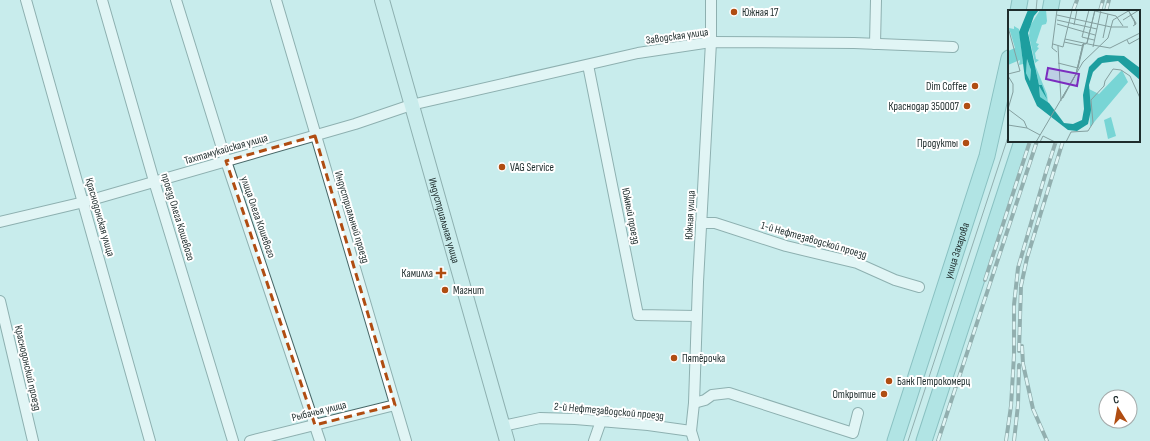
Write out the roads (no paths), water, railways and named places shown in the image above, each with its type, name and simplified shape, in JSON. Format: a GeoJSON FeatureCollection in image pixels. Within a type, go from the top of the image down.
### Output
{"type":"FeatureCollection","features":[{"type":"Feature","properties":{"kind":"main road","name":"Индустриальная улица"},"geometry":{"type":"LineString","coordinates":[[382,0],[507,441]]}},
{"type":"Feature","properties":{"kind":"main road"},"geometry":{"type":"LineString","coordinates":[[1018,10],[1020,0]]}},
{"type":"Feature","properties":{"kind":"main road"},"geometry":{"type":"LineString","coordinates":[[1050,10],[1052,0]]}},
{"type":"Feature","properties":{"kind":"main road","name":"улица Захарова"},"geometry":{"type":"LineString","coordinates":[[895,441],[987,156],[1008,62]]}},
{"type":"Feature","properties":{"kind":"main road"},"geometry":{"type":"LineString","coordinates":[[924,441],[1022,142]]}},
{"type":"Feature","properties":{"kind":"street","name":"Краснодонская улица"},"geometry":{"type":"LineString","coordinates":[[26,0],[150,441]]}},
{"type":"Feature","properties":{"kind":"street","name":"проезд Олега Кошевого"},"geometry":{"type":"LineString","coordinates":[[102,0],[154,181],[233,441]]}},
{"type":"Feature","properties":{"kind":"street","name":"улица Олега Кошевого"},"geometry":{"type":"LineString","coordinates":[[176,0],[226,161],[320,441]]}},
{"type":"Feature","properties":{"kind":"street","name":"Индустриальный проезд"},"geometry":{"type":"LineString","coordinates":[[276,0],[406,441]]}},
{"type":"Feature","properties":{"kind":"street","name":"Южная улица"},"geometry":{"type":"LineString","coordinates":[[691,431],[694,403],[696,316],[711,42],[711,0]]}},
{"type":"Feature","properties":{"kind":"street"},"geometry":{"type":"LineString","coordinates":[[875,44],[876,0]]}},
{"type":"Feature","properties":{"kind":"street","name":"Заводская улица"},"geometry":{"type":"LineString","coordinates":[[411,105],[638,53],[711,42],[875,44],[952,47]]}},
{"type":"Feature","properties":{"kind":"street","name":"Южный проезд"},"geometry":{"type":"LineString","coordinates":[[588,65],[638,315],[696,316]]}},
{"type":"Feature","properties":{"kind":"street","name":"Тахтамукайская улица"},"geometry":{"type":"LineString","coordinates":[[0,222],[84,202],[315,136],[411,105]]}},
{"type":"Feature","properties":{"kind":"street","name":"1-й Нефтезаводской проезд"},"geometry":{"type":"LineString","coordinates":[[702,223],[715,223],[786,246],[857,263],[895,280],[919,287]]}},
{"type":"Feature","properties":{"kind":"street","name":"Краснодонский проезд"},"geometry":{"type":"LineString","coordinates":[[0,301],[33,441]]}},
{"type":"Feature","properties":{"kind":"street"},"geometry":{"type":"LineString","coordinates":[[694,403],[705,400],[712,395],[729,393],[853,433],[858,413]]}},
{"type":"Feature","properties":{"kind":"street","name":"Рыбачья улица"},"geometry":{"type":"LineString","coordinates":[[250,441],[395,405]]}},
{"type":"Feature","properties":{"kind":"street","name":"2-й Нефтезаводской проезд"},"geometry":{"type":"LineString","coordinates":[[503,426],[540,418],[575,419],[648,425],[691,431]]}},
{"type":"Feature","properties":{"kind":"street"},"geometry":{"type":"LineString","coordinates":[[594,441],[600,421]]}},
{"type":"Feature","properties":{"kind":"street"},"geometry":{"type":"LineString","coordinates":[[691,431],[694,441]]}},
{"type":"Feature","properties":{"kind":"tram line"},"geometry":{"type":"LineString","coordinates":[[1036,10],[1037,0]]}},
{"type":"Feature","properties":{"kind":"tram line"},"geometry":{"type":"LineString","coordinates":[[908,441],[1008,137]]}},
{"type":"Feature","properties":{"kind":"railway"},"geometry":{"type":"LineString","coordinates":[[1073,10],[1077,0]]}},
{"type":"Feature","properties":{"kind":"railway"},"geometry":{"type":"LineString","coordinates":[[1100,10],[1103,0]]}},
{"type":"Feature","properties":{"kind":"railway"},"geometry":{"type":"LineString","coordinates":[[1106,10],[1109,0]]}},
{"type":"Feature","properties":{"kind":"railway"},"geometry":{"type":"LineString","coordinates":[[985,280],[1030,142]]}},
{"type":"Feature","properties":{"kind":"railway"},"geometry":{"type":"LineString","coordinates":[[938,441],[1037,142]]}},
{"type":"Feature","properties":{"kind":"railway"},"geometry":{"type":"LineString","coordinates":[[1006,441],[1011,406],[1014,355],[1014,305],[1018,268],[1056,142]]}},
{"type":"Feature","properties":{"kind":"railway"},"geometry":{"type":"LineString","coordinates":[[1019,351],[1021,286],[1027,258],[1063,142]]}},
{"type":"Feature","properties":{"kind":"railway"},"geometry":{"type":"LineString","coordinates":[[1022,346],[1023,364],[1033,409],[1047,441]]}},
{"type":"Feature","properties":{"kind":"railway"},"geometry":{"type":"LineString","coordinates":[[1014,441],[1018,405],[1019,365]]}},
{"type":"Feature","properties":{"kind":"place","name":"Южная 17"},"geometry":{"type":"Point","coordinates":[734,12]}},
{"type":"Feature","properties":{"kind":"place","name":"Dim Coffee"},"geometry":{"type":"Point","coordinates":[975,86]}},
{"type":"Feature","properties":{"kind":"place","name":"Краснодар 350007"},"geometry":{"type":"Point","coordinates":[967,106]}},
{"type":"Feature","properties":{"kind":"place","name":"Продукты"},"geometry":{"type":"Point","coordinates":[966,143]}},
{"type":"Feature","properties":{"kind":"place","name":"VAG Service"},"geometry":{"type":"Point","coordinates":[502,167]}},
{"type":"Feature","properties":{"kind":"place","name":"Камилла"},"geometry":{"type":"Point","coordinates":[441,273]}},
{"type":"Feature","properties":{"kind":"place","name":"Магнит"},"geometry":{"type":"Point","coordinates":[445,290]}},
{"type":"Feature","properties":{"kind":"place","name":"Пятёрочка"},"geometry":{"type":"Point","coordinates":[674,358]}},
{"type":"Feature","properties":{"kind":"place","name":"Банк Петрокомерц"},"geometry":{"type":"Point","coordinates":[889,381]}},
{"type":"Feature","properties":{"kind":"place","name":"Открытие"},"geometry":{"type":"Point","coordinates":[884,394]}}]}
